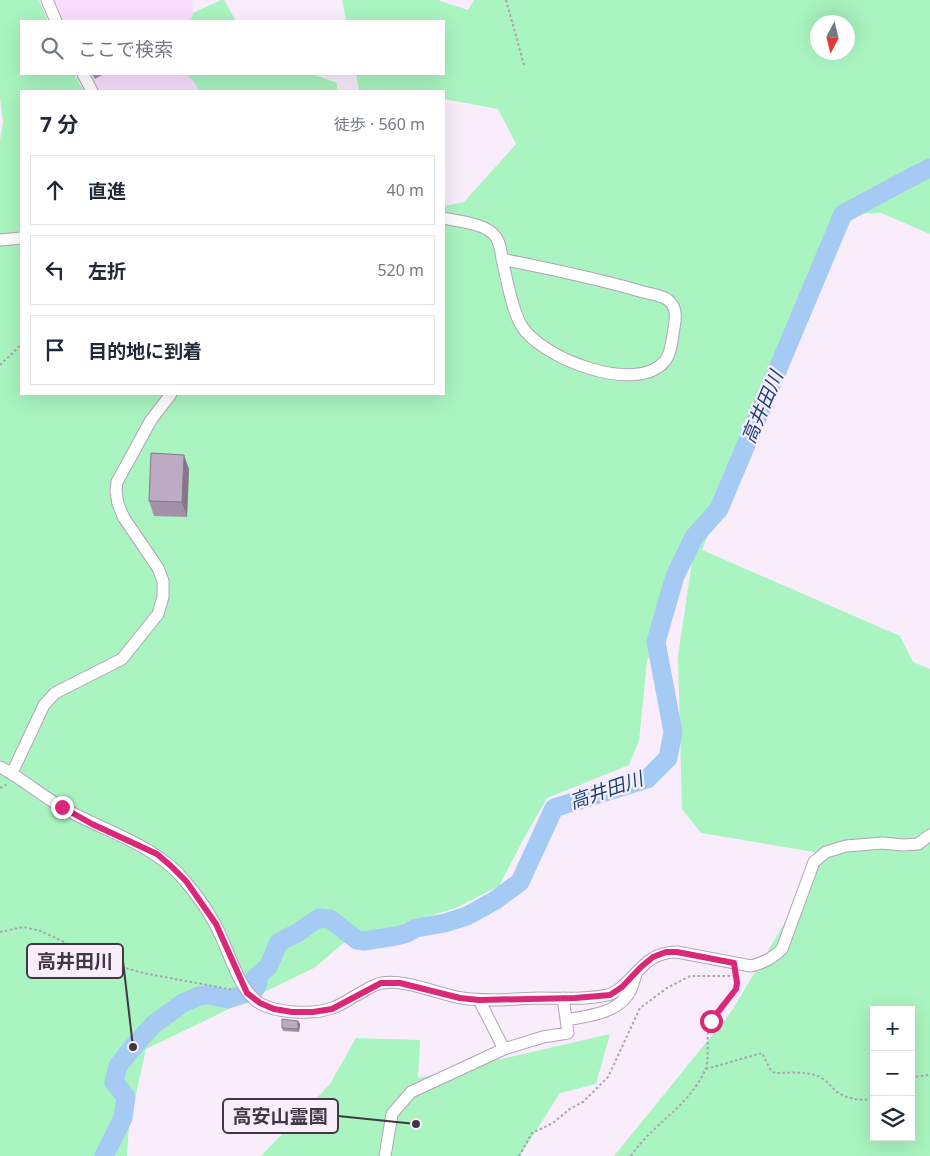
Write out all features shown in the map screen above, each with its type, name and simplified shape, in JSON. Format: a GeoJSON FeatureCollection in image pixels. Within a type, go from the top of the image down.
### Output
{"type":"FeatureCollection","features":[{"type":"Feature","properties":{"kind":"street"},"geometry":{"type":"LineString","coordinates":[[47,0],[56,20]]}},
{"type":"Feature","properties":{"kind":"street"},"geometry":{"type":"LineString","coordinates":[[84,75],[91,90]]}},
{"type":"Feature","properties":{"kind":"street"},"geometry":{"type":"LineString","coordinates":[[445,218],[472,224],[488,230],[495,236],[499,243],[502,259],[516,315],[521,325],[534,341],[580,366],[626,376],[647,372],[660,366],[666,360],[676,319],[674,307],[668,299],[624,286],[502,259]]}},
{"type":"Feature","properties":{"kind":"street"},"geometry":{"type":"LineString","coordinates":[[0,240],[20,238]]}},
{"type":"Feature","properties":{"kind":"street"},"geometry":{"type":"LineString","coordinates":[[12,773],[44,705],[55,693],[122,659],[158,614],[163,597],[163,581],[158,568],[124,518],[118,504],[116,491],[117,482],[151,420],[170,395]]}},
{"type":"Feature","properties":{"kind":"street"},"geometry":{"type":"LineString","coordinates":[[0,767],[92,824],[157,854],[186,881],[216,924],[247,993],[260,1003],[274,1009],[292,1012],[313,1012],[332,1009],[381,983],[400,983],[460,998],[479,1000],[610,995],[622,987],[653,957],[666,952],[677,952],[750,966],[762,963],[772,958],[782,949],[814,862],[826,852],[846,846],[918,844],[930,835]]}},
{"type":"Feature","properties":{"kind":"street"},"geometry":{"type":"LineString","coordinates":[[566,1020],[600,1014],[626,998],[638,970]]}},
{"type":"Feature","properties":{"kind":"street"},"geometry":{"type":"LineString","coordinates":[[385,1156],[392,1114],[411,1092],[504,1049],[543,1037],[568,1033],[564,998]]}},
{"type":"Feature","properties":{"kind":"street"},"geometry":{"type":"LineString","coordinates":[[479,1000],[504,1049]]}},
{"type":"Feature","properties":{"kind":"path"},"geometry":{"type":"LineString","coordinates":[[506,0],[524,65]]}},
{"type":"Feature","properties":{"kind":"path"},"geometry":{"type":"LineString","coordinates":[[0,365],[20,346]]}},
{"type":"Feature","properties":{"kind":"path"},"geometry":{"type":"LineString","coordinates":[[0,932],[23,927],[41,930],[108,963],[143,973],[247,993]]}},
{"type":"Feature","properties":{"kind":"path"},"geometry":{"type":"LineString","coordinates":[[631,1156],[688,1098],[706,1068],[708,1032],[711,1021],[734,994],[737,983],[734,963]]}},
{"type":"Feature","properties":{"kind":"path"},"geometry":{"type":"LineString","coordinates":[[519,1156],[532,1133],[553,1122],[571,1108],[583,1102],[608,1077],[640,1008],[667,988],[690,976],[736,976]]}},
{"type":"Feature","properties":{"kind":"path"},"geometry":{"type":"LineString","coordinates":[[706,1068],[762,1053],[770,1070],[775,1073],[799,1073],[818,1076],[838,1092],[850,1098],[870,1100]]}},
{"type":"Feature","properties":{"kind":"path"},"geometry":{"type":"LineString","coordinates":[[915,1076],[930,1074]]}},
{"type":"Feature","properties":{"kind":"shaded area"},"geometry":{"type":"Polygon","coordinates":[[[51,0],[192,0],[193,9],[190,20],[60,20],[51,0]]]}},
{"type":"Feature","properties":{"kind":"shaded area"},"geometry":{"type":"Polygon","coordinates":[[[88,75],[187,75],[198,90],[95,90],[88,75]]]}},
{"type":"Feature","properties":{"kind":"green space"},"geometry":{"type":"Polygon","coordinates":[[[0,0],[39,0],[48,20],[20,20],[20,75],[75,75],[83,90],[20,90],[20,395],[445,395],[445,206],[464,202],[516,144],[498,109],[445,99],[445,90],[359,90],[356,75],[445,75],[445,20],[346,20],[342,0],[438,0],[468,10],[474,0],[930,0],[930,234],[881,213],[843,214],[838,217],[702,550],[900,636],[913,662],[930,669],[930,1156],[614,1156],[731,1012],[826,854],[701,833],[682,809],[678,656],[693,555],[647,661],[639,741],[629,765],[547,798],[499,886],[456,908],[346,941],[314,968],[146,1049],[129,1126],[127,1156],[0,1156],[0,140],[3,122],[0,98],[0,0]]]}},
{"type":"Feature","properties":{"kind":"green space"},"geometry":{"type":"Polygon","coordinates":[[[224,0],[235,20],[190,20],[193,13],[224,0]]]}},
{"type":"Feature","properties":{"kind":"green space"},"geometry":{"type":"Polygon","coordinates":[[[187,75],[315,75],[337,83],[337,90],[198,90],[187,75]]]}},
{"type":"Feature","properties":{"kind":"green space"},"geometry":{"type":"Polygon","coordinates":[[[610,1034],[596,1084],[560,1093],[520,1156],[261,1156],[330,1084],[356,1038],[420,1040],[418,1078],[610,1034]]]}},
{"type":"Feature","properties":{"kind":"building"},"geometry":{"type":"Polygon","coordinates":[[[151,453],[184,455],[182,502],[149,501],[151,453]]]}},
{"type":"Feature","properties":{"kind":"building"},"geometry":{"type":"Polygon","coordinates":[[[282,1019],[298,1021],[298,1029],[282,1028],[282,1019]]]}},
{"type":"Feature","properties":{"kind":"waterway","name":"高井田川"},"geometry":{"type":"LineString","coordinates":[[104,1156],[123,1118],[126,1097],[114,1082],[118,1066],[154,1024],[183,1003],[199,996],[208,995],[228,999],[254,991],[258,983],[255,982],[255,978],[268,967],[279,942],[297,933],[319,918],[330,919],[357,940],[364,941],[396,936],[416,928],[445,923],[467,916],[494,901],[520,882],[554,808],[647,779],[668,758],[673,732],[656,642],[675,576],[694,537],[719,509],[843,214],[930,168]]}},
{"type":"Feature","properties":{"kind":"place","name":"高井田川"},"geometry":{"type":"Point","coordinates":[133,1047]}},
{"type":"Feature","properties":{"kind":"place","name":"高安山霊園"},"geometry":{"type":"Point","coordinates":[416,1124]}},
{"type":"Feature","properties":{"kind":"route"},"geometry":{"type":"LineString","coordinates":[[62,807],[92,824],[157,854],[171,866],[186,881],[216,924],[247,993],[260,1003],[274,1009],[292,1012],[313,1012],[332,1009],[381,983],[400,983],[460,998],[479,1000],[575,998],[610,995],[622,987],[653,957],[666,952],[677,952],[734,963],[736,989],[734,994],[725,1002],[711,1021]]}}]}
